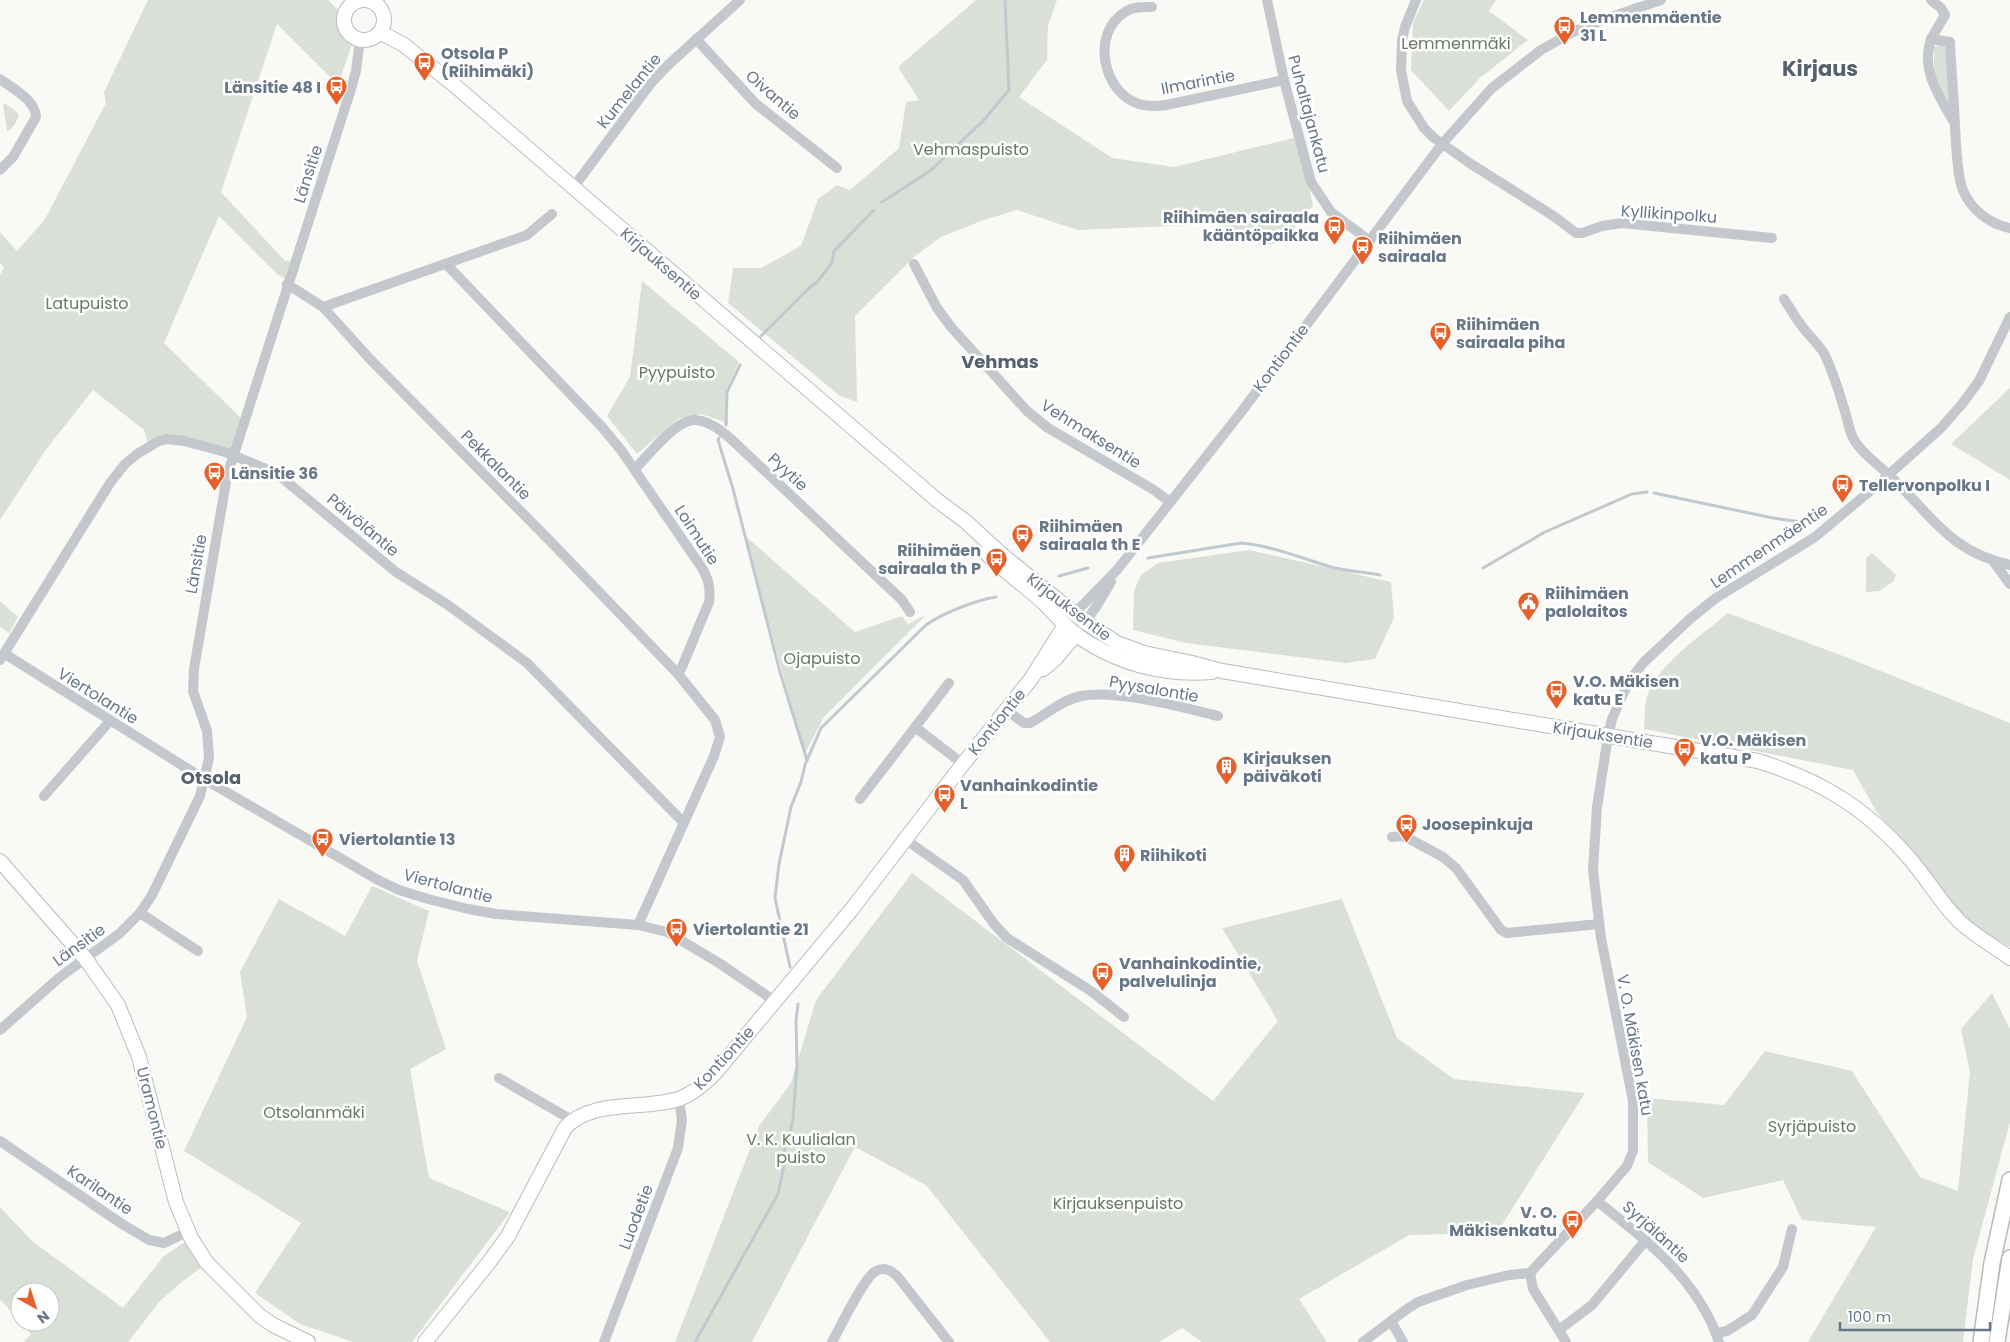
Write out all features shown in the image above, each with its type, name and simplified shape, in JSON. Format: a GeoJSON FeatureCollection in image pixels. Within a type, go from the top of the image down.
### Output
{"type":"FeatureCollection","features":[{"type":"Feature","properties":{"kind":"main road"},"geometry":{"type":"LineString","coordinates":[[1981,1342],[1992,1263],[2010,1180]]}},
{"type":"Feature","properties":{"kind":"main road"},"geometry":{"type":"LineString","coordinates":[[1997,1342],[2010,1258]]}},
{"type":"Feature","properties":{"kind":"street"},"geometry":{"type":"LineString","coordinates":[[363,0],[379,3],[384,19],[380,32],[372,39],[360,40],[349,34],[344,22],[348,2],[363,0]]}},
{"type":"Feature","properties":{"kind":"street","name":"Kumelantie"},"geometry":{"type":"LineString","coordinates":[[573,188],[651,83],[668,64],[740,0]]}},
{"type":"Feature","properties":{"kind":"street","name":"Puhaltajankatu"},"geometry":{"type":"LineString","coordinates":[[1267,0],[1298,137],[1316,192],[1336,217],[1370,241]]}},
{"type":"Feature","properties":{"kind":"street","name":"Kyllikinpolku"},"geometry":{"type":"LineString","coordinates":[[1416,0],[1402,40],[1401,70],[1403,86],[1407,101],[1417,118],[1424,128],[1442,144],[1576,233],[1622,223],[1772,238]]}},
{"type":"Feature","properties":{"kind":"street"},"geometry":{"type":"LineString","coordinates":[[1442,144],[1492,88],[1541,50],[1582,28],[1661,0]]}},
{"type":"Feature","properties":{"kind":"street"},"geometry":{"type":"LineString","coordinates":[[1931,0],[1941,8],[1945,15],[1927,49],[1929,75],[1955,124]]}},
{"type":"Feature","properties":{"kind":"street","name":"Ilmarintie"},"geometry":{"type":"LineString","coordinates":[[1152,7],[1139,6],[1124,12],[1117,19],[1107,38],[1104,57],[1111,81],[1127,97],[1139,104],[1166,106],[1284,80]]}},
{"type":"Feature","properties":{"kind":"street","name":"Kirjauksentie"},"geometry":{"type":"LineString","coordinates":[[380,32],[404,45],[453,84],[938,501],[965,521],[1001,554],[1080,618],[1128,648],[1152,655],[1192,662],[1222,671],[1758,761],[1786,770],[1819,784],[1868,817],[1911,861],[1942,902],[1961,923],[2008,956]]}},
{"type":"Feature","properties":{"kind":"street","name":"Oivantie"},"geometry":{"type":"LineString","coordinates":[[696,39],[756,104],[837,168]]}},
{"type":"Feature","properties":{"kind":"street"},"geometry":{"type":"LineString","coordinates":[[1931,39],[1950,42],[1961,186],[1972,204],[1991,222],[2010,228]]}},
{"type":"Feature","properties":{"kind":"street","name":"Länsitie"},"geometry":{"type":"LineString","coordinates":[[0,1030],[60,977],[119,934],[140,912],[152,895],[200,796],[209,758],[209,745],[193,691],[194,669],[227,476],[356,70],[360,40]]}},
{"type":"Feature","properties":{"kind":"street"},"geometry":{"type":"LineString","coordinates":[[0,79],[30,101],[34,107],[36,117],[13,157],[0,170]]}},
{"type":"Feature","properties":{"kind":"street","name":"Kontiontie"},"geometry":{"type":"LineString","coordinates":[[1032,679],[1065,625],[1096,607],[1117,570],[1370,241],[1442,144]]}},
{"type":"Feature","properties":{"kind":"street"},"geometry":{"type":"LineString","coordinates":[[323,307],[528,236],[552,214]]}},
{"type":"Feature","properties":{"kind":"street","name":"Vehmaksentie"},"geometry":{"type":"LineString","coordinates":[[914,264],[937,308],[950,327],[1027,411],[1048,428],[1154,490],[1170,502]]}},
{"type":"Feature","properties":{"kind":"street","name":"Loimutie"},"geometry":{"type":"LineString","coordinates":[[447,265],[602,427],[635,469],[702,568],[710,593],[706,611],[678,674]]}},
{"type":"Feature","properties":{"kind":"street","name":"Pekkalantie"},"geometry":{"type":"LineString","coordinates":[[287,284],[323,307],[369,358],[552,543],[678,674]]}},
{"type":"Feature","properties":{"kind":"street"},"geometry":{"type":"LineString","coordinates":[[1784,299],[1800,324],[1823,351],[1844,406],[1854,439],[1868,456],[1950,537],[1967,549],[1993,561],[2010,565]]}},
{"type":"Feature","properties":{"kind":"street","name":"Lemmenmäentie"},"geometry":{"type":"LineString","coordinates":[[1608,736],[1628,683],[1661,644],[1716,598],[1814,537],[1889,475],[1941,428],[1979,381],[2010,317]]}},
{"type":"Feature","properties":{"kind":"street","name":"Pyytie"},"geometry":{"type":"LineString","coordinates":[[635,469],[678,426],[694,420],[709,424],[730,438],[902,600],[910,612]]}},
{"type":"Feature","properties":{"kind":"street","name":"Päivöläntie"},"geometry":{"type":"LineString","coordinates":[[3,657],[110,483],[125,464],[159,441],[184,441],[233,454],[282,476],[396,572],[448,605],[520,658],[587,723],[683,822]]}},
{"type":"Feature","properties":{"kind":"street","name":"Kirjauksentie"},"geometry":{"type":"LineString","coordinates":[[938,501],[960,527],[990,557],[1065,625],[1110,655],[1136,665],[1193,674],[1222,671]]}},
{"type":"Feature","properties":{"kind":"street"},"geometry":{"type":"LineString","coordinates":[[1993,561],[2010,584]]}},
{"type":"Feature","properties":{"kind":"street","name":"Kontiontie"},"geometry":{"type":"LineString","coordinates":[[572,1120],[593,1111],[679,1099],[696,1090],[715,1073],[852,909],[1006,710],[1032,679],[1055,658],[1076,634],[1080,618]]}},
{"type":"Feature","properties":{"kind":"street","name":"Viertolantie"},"geometry":{"type":"LineString","coordinates":[[3,657],[204,779],[378,880],[401,891],[428,900],[496,914],[638,925],[667,932],[776,1002]]}},
{"type":"Feature","properties":{"kind":"street"},"geometry":{"type":"LineString","coordinates":[[638,925],[647,909],[683,822],[714,756],[720,737],[719,729],[711,713],[678,674]]}},
{"type":"Feature","properties":{"kind":"street"},"geometry":{"type":"LineString","coordinates":[[860,799],[948,683]]}},
{"type":"Feature","properties":{"kind":"street","name":"Pyysalontie"},"geometry":{"type":"LineString","coordinates":[[1006,710],[1024,723],[1030,723],[1066,701],[1081,696],[1097,694],[1125,697],[1218,716]]}},
{"type":"Feature","properties":{"kind":"street"},"geometry":{"type":"LineString","coordinates":[[44,796],[110,721]]}},
{"type":"Feature","properties":{"kind":"street","name":"Kontiontie"},"geometry":{"type":"LineString","coordinates":[[915,727],[963,764]]}},
{"type":"Feature","properties":{"kind":"street","name":"V. O. Mäkisen katu"},"geometry":{"type":"LineString","coordinates":[[1530,1273],[1627,1166],[1633,1151],[1633,1100],[1599,924],[1594,861],[1597,807],[1608,736]]}},
{"type":"Feature","properties":{"kind":"street"},"geometry":{"type":"LineString","coordinates":[[1392,837],[1404,836],[1443,857],[1456,868],[1501,930],[1507,933],[1599,924]]}},
{"type":"Feature","properties":{"kind":"street"},"geometry":{"type":"LineString","coordinates":[[906,840],[963,880],[994,924],[1008,938],[1091,991],[1124,1017]]}},
{"type":"Feature","properties":{"kind":"street","name":"Uramontie"},"geometry":{"type":"LineString","coordinates":[[0,861],[85,958],[118,1004],[132,1036],[148,1089],[176,1202],[187,1232],[206,1263],[260,1316],[273,1325],[308,1342]]}},
{"type":"Feature","properties":{"kind":"street"},"geometry":{"type":"LineString","coordinates":[[140,912],[198,951]]}},
{"type":"Feature","properties":{"kind":"street"},"geometry":{"type":"LineString","coordinates":[[425,1342],[504,1242],[524,1209],[564,1128],[572,1120],[500,1078]]}},
{"type":"Feature","properties":{"kind":"street","name":"Luodetie"},"geometry":{"type":"LineString","coordinates":[[604,1342],[678,1148],[682,1120],[679,1099]]}},
{"type":"Feature","properties":{"kind":"street","name":"Karilantie"},"geometry":{"type":"LineString","coordinates":[[0,1141],[122,1224],[149,1240],[164,1243],[187,1232]]}},
{"type":"Feature","properties":{"kind":"street","name":"Syrjäläntie"},"geometry":{"type":"LineString","coordinates":[[1597,1201],[1646,1240],[1685,1279],[1707,1314],[1718,1338]]}},
{"type":"Feature","properties":{"kind":"street"},"geometry":{"type":"LineString","coordinates":[[1718,1338],[1752,1315],[1783,1267],[1792,1228]]}},
{"type":"Feature","properties":{"kind":"street"},"geometry":{"type":"LineString","coordinates":[[1559,1330],[1592,1305],[1646,1240]]}},
{"type":"Feature","properties":{"kind":"street"},"geometry":{"type":"LineString","coordinates":[[832,1342],[865,1283],[876,1271],[884,1269],[892,1271],[898,1276],[949,1342]]}},
{"type":"Feature","properties":{"kind":"street"},"geometry":{"type":"LineString","coordinates":[[1363,1342],[1418,1302],[1467,1285],[1509,1275],[1530,1273],[1533,1289],[1566,1342]]}},
{"type":"Feature","properties":{"kind":"street"},"geometry":{"type":"LineString","coordinates":[[1391,1321],[1403,1342]]}},
{"type":"Feature","properties":{"kind":"green space","name":"Latupuisto"},"geometry":{"type":"Polygon","coordinates":[[[148,0],[328,0],[352,25],[355,36],[338,85],[277,24],[221,192],[285,261],[296,260],[289,281],[277,274],[219,216],[164,343],[244,421],[233,455],[184,441],[149,447],[144,430],[93,390],[47,448],[0,520],[0,275],[4,267],[0,263],[0,232],[17,251],[45,219],[106,103],[104,92],[148,0]]]}},
{"type":"Feature","properties":{"kind":"green space","name":"Vehmaspuisto"},"geometry":{"type":"Polygon","coordinates":[[[976,0],[1057,0],[1048,25],[1047,60],[1019,97],[1112,158],[1174,167],[1298,137],[1313,205],[1284,241],[1262,246],[1220,224],[1077,230],[1017,210],[981,221],[941,237],[915,256],[855,316],[857,402],[840,396],[728,303],[733,268],[761,268],[801,246],[818,199],[837,185],[850,190],[899,148],[906,102],[919,100],[898,67],[976,0]]]}},
{"type":"Feature","properties":{"kind":"green space","name":"Lemmenmäki"},"geometry":{"type":"Polygon","coordinates":[[[1424,0],[1496,0],[1489,11],[1528,40],[1480,78],[1449,111],[1411,70],[1413,23],[1424,0]]]}},
{"type":"Feature","properties":{"kind":"green space"},"geometry":{"type":"Polygon","coordinates":[[[1942,44],[1946,48],[1949,102],[1945,101],[1934,77],[1934,47],[1942,44]]]}},
{"type":"Feature","properties":{"kind":"green space"},"geometry":{"type":"Polygon","coordinates":[[[3,103],[19,114],[15,124],[7,131],[3,103]]]}},
{"type":"Feature","properties":{"kind":"green space","name":"Pyypuisto"},"geometry":{"type":"Polygon","coordinates":[[[642,281],[739,362],[726,390],[728,423],[701,414],[678,419],[637,454],[607,416],[630,377],[642,281]]]}},
{"type":"Feature","properties":{"kind":"green space"},"geometry":{"type":"Polygon","coordinates":[[[2010,388],[2010,480],[1951,444],[2010,388]]]}},
{"type":"Feature","properties":{"kind":"green space","name":"Ojapuisto"},"geometry":{"type":"Polygon","coordinates":[[[744,535],[855,632],[902,616],[908,624],[926,615],[824,717],[805,753],[744,535]]]}},
{"type":"Feature","properties":{"kind":"green space"},"geometry":{"type":"Polygon","coordinates":[[[1249,550],[1391,582],[1394,618],[1375,659],[1345,663],[1186,643],[1133,630],[1134,591],[1141,575],[1158,563],[1249,550]]]}},
{"type":"Feature","properties":{"kind":"green space"},"geometry":{"type":"Polygon","coordinates":[[[1872,553],[1896,575],[1894,581],[1879,591],[1866,592],[1866,558],[1872,553]]]}},
{"type":"Feature","properties":{"kind":"green space"},"geometry":{"type":"Polygon","coordinates":[[[0,601],[18,617],[9,633],[0,627],[0,601]]]}},
{"type":"Feature","properties":{"kind":"green space"},"geometry":{"type":"Polygon","coordinates":[[[1728,613],[1851,659],[2010,723],[2010,947],[1983,931],[1947,899],[1876,811],[1853,770],[1644,729],[1646,701],[1650,688],[1658,676],[1680,652],[1728,613]]]}},
{"type":"Feature","properties":{"kind":"green space","name":"Kirjauksenpuisto"},"geometry":{"type":"Polygon","coordinates":[[[912,873],[1213,1101],[1278,1021],[1222,928],[1342,899],[1397,1038],[1454,1079],[1585,1093],[1497,1233],[1409,1235],[1299,1299],[1327,1342],[1202,1342],[1182,1328],[1159,1342],[1050,1342],[926,1185],[855,1147],[752,1342],[675,1342],[759,1126],[791,1083],[816,1000],[912,873]]]}},
{"type":"Feature","properties":{"kind":"green space","name":"Otsolanmäki"},"geometry":{"type":"Polygon","coordinates":[[[372,886],[429,911],[417,961],[446,1049],[410,1069],[429,1178],[510,1212],[412,1342],[353,1342],[300,1324],[255,1293],[301,1223],[184,1151],[247,1017],[240,972],[279,899],[345,936],[372,886]]]}},
{"type":"Feature","properties":{"kind":"green space","name":"Syrjäpuisto"},"geometry":{"type":"Polygon","coordinates":[[[1992,993],[2010,1029],[2010,1122],[1973,1259],[1963,1342],[1808,1342],[1876,1227],[1802,1220],[1783,1180],[1703,1198],[1648,1162],[1647,1098],[1724,1105],[1765,1051],[1852,1071],[1920,1177],[1958,1191],[1970,1072],[1961,1029],[1992,993]]]}},
{"type":"Feature","properties":{"kind":"green space"},"geometry":{"type":"Polygon","coordinates":[[[0,1207],[32,1241],[123,1308],[163,1257],[191,1238],[207,1263],[160,1301],[128,1342],[24,1342],[31,1334],[29,1332],[60,1332],[60,1282],[10,1282],[10,1310],[0,1299],[0,1207]]]}},
{"type":"Feature","properties":{"kind":"waterway"},"geometry":{"type":"LineString","coordinates":[[882,202],[930,171],[983,121],[1009,90],[1005,0]]}},
{"type":"Feature","properties":{"kind":"waterway"},"geometry":{"type":"LineString","coordinates":[[761,336],[817,282],[832,263],[834,251],[874,210]]}},
{"type":"Feature","properties":{"kind":"waterway"},"geometry":{"type":"LineString","coordinates":[[726,425],[727,392],[740,365]]}},
{"type":"Feature","properties":{"kind":"waterway"},"geometry":{"type":"LineString","coordinates":[[719,438],[780,672],[807,760]]}},
{"type":"Feature","properties":{"kind":"waterway"},"geometry":{"type":"LineString","coordinates":[[1483,568],[1545,532],[1632,494],[1647,492]]}},
{"type":"Feature","properties":{"kind":"waterway"},"geometry":{"type":"LineString","coordinates":[[1654,493],[1773,518],[1808,523]]}},
{"type":"Feature","properties":{"kind":"waterway"},"geometry":{"type":"LineString","coordinates":[[1148,558],[1241,543],[1276,550],[1331,567],[1380,575]]}},
{"type":"Feature","properties":{"kind":"waterway"},"geometry":{"type":"LineString","coordinates":[[1059,576],[1088,568]]}},
{"type":"Feature","properties":{"kind":"waterway"},"geometry":{"type":"LineString","coordinates":[[790,967],[775,898],[779,864],[791,807],[801,782],[805,765],[821,728],[926,625],[960,608],[996,597]]}},
{"type":"Feature","properties":{"kind":"waterway"},"geometry":{"type":"LineString","coordinates":[[695,1342],[778,1194],[785,1161],[784,1151],[793,1119],[797,1065],[796,1020],[798,1004]]}},
{"type":"Feature","properties":{"kind":"place","name":"Lemmenmäentie 31 L"},"geometry":{"type":"Point","coordinates":[1564,45]}},
{"type":"Feature","properties":{"kind":"place","name":"Otsola P (Riihimäki)"},"geometry":{"type":"Point","coordinates":[425,81]}},
{"type":"Feature","properties":{"kind":"place","name":"Länsitie 48 I"},"geometry":{"type":"Point","coordinates":[337,106]}},
{"type":"Feature","properties":{"kind":"place","name":"Riihimäen sairaala kääntöpaikka"},"geometry":{"type":"Point","coordinates":[1335,245]}},
{"type":"Feature","properties":{"kind":"place","name":"Riihimäen sairaala"},"geometry":{"type":"Point","coordinates":[1362,266]}},
{"type":"Feature","properties":{"kind":"place","name":"Riihimäen sairaala piha"},"geometry":{"type":"Point","coordinates":[1440,352]}},
{"type":"Feature","properties":{"kind":"place","name":"Länsitie 36"},"geometry":{"type":"Point","coordinates":[215,492]}},
{"type":"Feature","properties":{"kind":"place","name":"Tellervonpolku I"},"geometry":{"type":"Point","coordinates":[1843,504]}},
{"type":"Feature","properties":{"kind":"place","name":"Riihimäen sairaala th E"},"geometry":{"type":"Point","coordinates":[1023,554]}},
{"type":"Feature","properties":{"kind":"place","name":"Riihimäen sairaala th P"},"geometry":{"type":"Point","coordinates":[997,578]}},
{"type":"Feature","properties":{"kind":"place","name":"Riihimäen palolaitos"},"geometry":{"type":"Point","coordinates":[1529,621]}},
{"type":"Feature","properties":{"kind":"place","name":"V.O. Mäkisen katu E"},"geometry":{"type":"Point","coordinates":[1557,709]}},
{"type":"Feature","properties":{"kind":"place","name":"V.O. Mäkisen katu P"},"geometry":{"type":"Point","coordinates":[1684,768]}},
{"type":"Feature","properties":{"kind":"place","name":"Kirjauksen päiväkoti"},"geometry":{"type":"Point","coordinates":[1227,786]}},
{"type":"Feature","properties":{"kind":"place","name":"Vanhainkodintie L"},"geometry":{"type":"Point","coordinates":[944,813]}},
{"type":"Feature","properties":{"kind":"place","name":"Joosepinkuja"},"geometry":{"type":"Point","coordinates":[1406,843]}},
{"type":"Feature","properties":{"kind":"place","name":"Viertolantie 13"},"geometry":{"type":"Point","coordinates":[323,858]}},
{"type":"Feature","properties":{"kind":"place","name":"Riihikoti"},"geometry":{"type":"Point","coordinates":[1124,874]}},
{"type":"Feature","properties":{"kind":"place","name":"Viertolantie 21"},"geometry":{"type":"Point","coordinates":[677,948]}},
{"type":"Feature","properties":{"kind":"place","name":"Vanhainkodintie, palvelulinja"},"geometry":{"type":"Point","coordinates":[1103,991]}},
{"type":"Feature","properties":{"kind":"place","name":"V. O. Mäkisenkatu"},"geometry":{"type":"Point","coordinates":[1573,1240]}},
{"type":"Feature","properties":{"kind":"district","name":"Kirjaus"},"geometry":{"type":"Point","coordinates":[1820,68]}},
{"type":"Feature","properties":{"kind":"district","name":"Vehmas"},"geometry":{"type":"Point","coordinates":[1000,361]}},
{"type":"Feature","properties":{"kind":"district","name":"Otsola"},"geometry":{"type":"Point","coordinates":[211,777]}},
{"type":"Feature","properties":{"kind":"park label","name":"V. K. Kuulialan puisto"},"geometry":{"type":"Point","coordinates":[801,1148]}}]}
